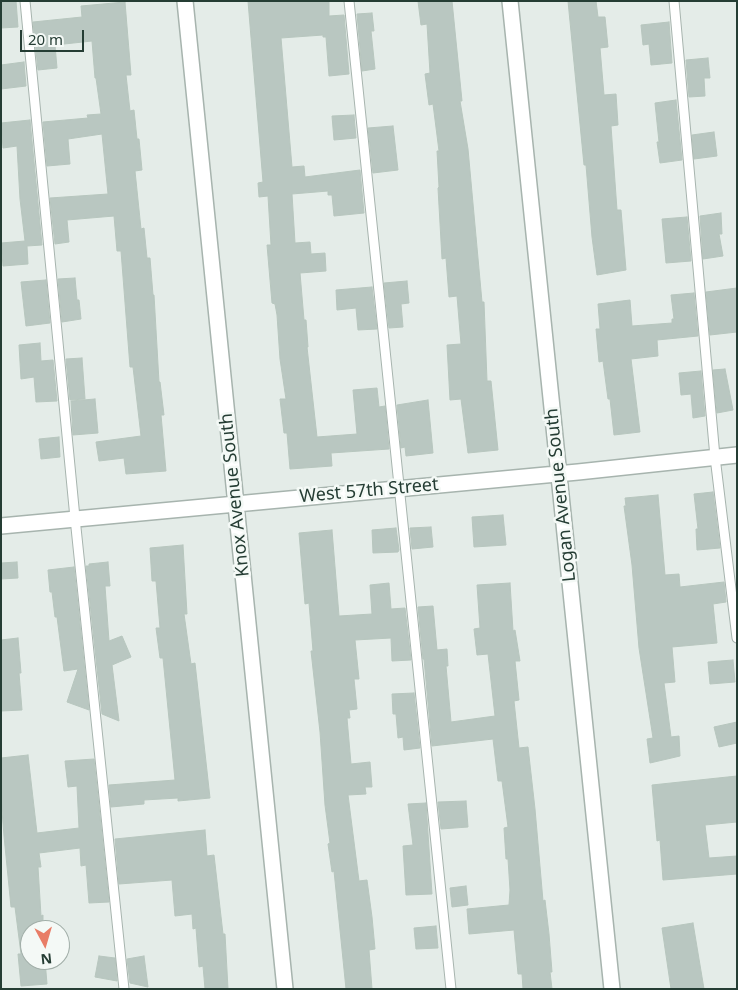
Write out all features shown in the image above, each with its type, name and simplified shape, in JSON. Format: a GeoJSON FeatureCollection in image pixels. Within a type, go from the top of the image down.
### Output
{"type":"FeatureCollection","features":[{"type":"Feature","properties":{"kind":"street","name":"Knox Avenue South"},"geometry":{"type":"LineString","coordinates":[[185,1],[285,989]]}},
{"type":"Feature","properties":{"kind":"street","name":"Logan Avenue South"},"geometry":{"type":"LineString","coordinates":[[510,1],[612,989]]}},
{"type":"Feature","properties":{"kind":"street","name":"West 57th Street"},"geometry":{"type":"LineString","coordinates":[[1,526],[558,474],[737,455]]}},
{"type":"Feature","properties":{"kind":"lane"},"geometry":{"type":"LineString","coordinates":[[25,1],[75,518],[124,989]]}},
{"type":"Feature","properties":{"kind":"lane"},"geometry":{"type":"LineString","coordinates":[[349,1],[451,989]]}},
{"type":"Feature","properties":{"kind":"lane"},"geometry":{"type":"LineString","coordinates":[[674,1],[715,457],[737,638]]}},
{"type":"Feature","properties":{"kind":"building"},"geometry":{"type":"Polygon","coordinates":[[[1,1],[16,1],[18,27],[1,28],[1,1]]]}},
{"type":"Feature","properties":{"kind":"building"},"geometry":{"type":"Polygon","coordinates":[[[248,1],[329,1],[329,16],[344,15],[349,74],[329,76],[326,37],[323,37],[323,35],[281,38],[292,167],[304,166],[305,177],[360,170],[364,213],[334,216],[332,195],[328,195],[328,191],[292,194],[295,243],[310,242],[311,254],[325,253],[326,271],[300,273],[317,437],[357,434],[353,390],[377,388],[379,407],[385,406],[389,449],[331,453],[332,466],[290,469],[287,433],[284,433],[280,399],[286,399],[280,359],[277,315],[275,304],[272,303],[267,245],[271,245],[268,196],[259,197],[258,183],[263,182],[248,1]]]}},
{"type":"Feature","properties":{"kind":"building"},"geometry":{"type":"Polygon","coordinates":[[[418,1],[452,1],[462,101],[460,101],[468,149],[482,302],[484,302],[487,381],[491,381],[498,450],[468,453],[461,399],[450,400],[447,345],[461,344],[457,296],[449,297],[446,258],[442,259],[438,188],[437,151],[439,151],[433,104],[429,105],[425,74],[430,73],[427,24],[421,25],[418,1]]]}},
{"type":"Feature","properties":{"kind":"building"},"geometry":{"type":"Polygon","coordinates":[[[568,1],[596,1],[598,17],[605,17],[608,47],[600,48],[604,95],[616,94],[618,125],[611,126],[617,210],[621,210],[626,270],[597,275],[586,165],[584,165],[568,1]]]}},
{"type":"Feature","properties":{"kind":"building"},"geometry":{"type":"Polygon","coordinates":[[[125,2],[131,75],[126,75],[130,111],[134,110],[137,139],[139,139],[142,170],[135,171],[141,229],[144,228],[147,258],[150,258],[154,295],[159,382],[164,415],[161,415],[166,471],[126,474],[124,458],[99,461],[96,442],[141,436],[133,367],[130,367],[121,251],[117,251],[114,216],[67,220],[69,242],[55,244],[50,198],[108,194],[102,134],[68,139],[70,164],[47,166],[43,122],[88,118],[87,115],[101,114],[95,78],[92,41],[55,45],[57,68],[38,70],[33,22],[82,17],[81,6],[125,2]]]}},
{"type":"Feature","properties":{"kind":"building"},"geometry":{"type":"Polygon","coordinates":[[[372,13],[374,31],[371,31],[375,69],[362,71],[357,14],[372,13]]]}},
{"type":"Feature","properties":{"kind":"building"},"geometry":{"type":"Polygon","coordinates":[[[669,22],[672,63],[651,65],[649,44],[643,45],[641,25],[669,22]]]}},
{"type":"Feature","properties":{"kind":"building"},"geometry":{"type":"Polygon","coordinates":[[[708,58],[710,78],[704,78],[705,96],[689,97],[686,60],[708,58]]]}},
{"type":"Feature","properties":{"kind":"building"},"geometry":{"type":"Polygon","coordinates":[[[24,62],[26,86],[1,89],[1,65],[24,62]]]}},
{"type":"Feature","properties":{"kind":"building"},"geometry":{"type":"Polygon","coordinates":[[[676,100],[682,160],[660,163],[655,103],[676,100]]]}},
{"type":"Feature","properties":{"kind":"building"},"geometry":{"type":"Polygon","coordinates":[[[354,115],[356,138],[334,140],[332,116],[354,115]]]}},
{"type":"Feature","properties":{"kind":"building"},"geometry":{"type":"Polygon","coordinates":[[[30,120],[42,245],[27,246],[28,264],[3,266],[1,243],[25,241],[17,146],[3,148],[1,123],[30,120]]]}},
{"type":"Feature","properties":{"kind":"building"},"geometry":{"type":"Polygon","coordinates":[[[393,126],[398,170],[373,173],[368,128],[393,126]]]}},
{"type":"Feature","properties":{"kind":"building"},"geometry":{"type":"Polygon","coordinates":[[[714,132],[717,156],[694,159],[692,135],[714,132]]]}},
{"type":"Feature","properties":{"kind":"building"},"geometry":{"type":"Polygon","coordinates":[[[721,213],[722,234],[719,234],[723,256],[703,259],[700,216],[721,213]]]}},
{"type":"Feature","properties":{"kind":"building"},"geometry":{"type":"Polygon","coordinates":[[[687,217],[691,261],[666,263],[662,219],[687,217]]]}},
{"type":"Feature","properties":{"kind":"building"},"geometry":{"type":"Polygon","coordinates":[[[75,278],[81,319],[62,322],[58,279],[75,278]]]}},
{"type":"Feature","properties":{"kind":"building"},"geometry":{"type":"Polygon","coordinates":[[[46,280],[50,323],[26,326],[21,282],[46,280]]]}},
{"type":"Feature","properties":{"kind":"building"},"geometry":{"type":"Polygon","coordinates":[[[407,281],[409,303],[401,304],[403,327],[389,328],[384,283],[407,281]]]}},
{"type":"Feature","properties":{"kind":"building"},"geometry":{"type":"Polygon","coordinates":[[[372,287],[377,329],[358,330],[356,308],[337,310],[336,290],[372,287]]]}},
{"type":"Feature","properties":{"kind":"building"},"geometry":{"type":"Polygon","coordinates":[[[737,288],[737,332],[710,335],[706,292],[737,288]]]}},
{"type":"Feature","properties":{"kind":"building"},"geometry":{"type":"Polygon","coordinates":[[[694,293],[698,336],[657,340],[658,356],[631,359],[640,432],[614,435],[603,361],[599,362],[596,329],[600,329],[598,304],[630,300],[632,326],[672,323],[672,319],[674,319],[671,295],[694,293]]]}},
{"type":"Feature","properties":{"kind":"building"},"geometry":{"type":"Polygon","coordinates":[[[40,343],[41,361],[53,360],[57,401],[36,402],[34,377],[21,379],[19,345],[40,343]]]}},
{"type":"Feature","properties":{"kind":"building"},"geometry":{"type":"Polygon","coordinates":[[[82,358],[85,399],[70,400],[66,359],[82,358]]]}},
{"type":"Feature","properties":{"kind":"building"},"geometry":{"type":"Polygon","coordinates":[[[725,369],[733,410],[717,413],[713,370],[725,369]]]}},
{"type":"Feature","properties":{"kind":"building"},"geometry":{"type":"Polygon","coordinates":[[[701,371],[705,416],[693,418],[691,394],[681,395],[679,373],[701,371]]]}},
{"type":"Feature","properties":{"kind":"building"},"geometry":{"type":"Polygon","coordinates":[[[95,399],[98,433],[73,435],[71,401],[95,399]]]}},
{"type":"Feature","properties":{"kind":"building"},"geometry":{"type":"Polygon","coordinates":[[[428,400],[433,453],[406,456],[405,447],[401,448],[397,405],[428,400]]]}},
{"type":"Feature","properties":{"kind":"building"},"geometry":{"type":"Polygon","coordinates":[[[59,437],[60,457],[41,459],[39,439],[59,437]]]}},
{"type":"Feature","properties":{"kind":"building"},"geometry":{"type":"Polygon","coordinates":[[[713,492],[720,548],[697,550],[696,529],[698,529],[694,494],[713,492]]]}},
{"type":"Feature","properties":{"kind":"building"},"geometry":{"type":"Polygon","coordinates":[[[658,495],[665,575],[679,574],[680,587],[724,582],[726,602],[713,604],[717,643],[672,647],[675,682],[664,683],[671,737],[679,736],[680,756],[650,763],[647,739],[653,738],[639,648],[632,565],[624,506],[626,506],[625,498],[658,495]]]}},
{"type":"Feature","properties":{"kind":"building"},"geometry":{"type":"Polygon","coordinates":[[[503,515],[506,545],[474,547],[472,517],[503,515]]]}},
{"type":"Feature","properties":{"kind":"building"},"geometry":{"type":"Polygon","coordinates":[[[431,527],[433,547],[412,549],[410,528],[431,527]]]}},
{"type":"Feature","properties":{"kind":"building"},"geometry":{"type":"Polygon","coordinates":[[[396,528],[398,552],[373,553],[372,530],[396,528]]]}},
{"type":"Feature","properties":{"kind":"building"},"geometry":{"type":"Polygon","coordinates":[[[332,530],[339,616],[372,614],[370,585],[389,583],[391,609],[405,608],[411,660],[392,661],[391,638],[355,640],[359,679],[354,679],[357,709],[349,710],[350,718],[347,718],[351,764],[370,762],[372,787],[365,787],[366,794],[348,795],[359,881],[367,880],[372,917],[375,949],[369,950],[372,989],[346,989],[334,871],[332,872],[328,844],[330,843],[311,651],[313,651],[309,603],[305,604],[299,533],[332,530]]]}},
{"type":"Feature","properties":{"kind":"building"},"geometry":{"type":"Polygon","coordinates":[[[183,545],[187,614],[184,614],[191,664],[195,663],[210,798],[178,801],[178,798],[144,800],[144,804],[111,807],[109,785],[175,780],[163,658],[160,658],[156,628],[160,628],[156,581],[152,581],[150,548],[183,545]]]}},
{"type":"Feature","properties":{"kind":"building"},"geometry":{"type":"Polygon","coordinates":[[[17,562],[18,578],[1,579],[1,563],[17,562]]]}},
{"type":"Feature","properties":{"kind":"building"},"geometry":{"type":"Polygon","coordinates":[[[108,562],[110,586],[105,586],[109,641],[122,636],[131,657],[112,665],[119,721],[102,714],[86,566],[108,562]]]}},
{"type":"Feature","properties":{"kind":"building"},"geometry":{"type":"Polygon","coordinates":[[[74,567],[89,710],[67,702],[78,669],[64,671],[57,617],[55,617],[52,592],[50,592],[48,570],[74,567]]]}},
{"type":"Feature","properties":{"kind":"building"},"geometry":{"type":"Polygon","coordinates":[[[510,583],[513,631],[515,630],[520,661],[515,661],[519,700],[514,701],[519,748],[528,747],[543,901],[545,900],[549,934],[552,989],[523,989],[522,974],[518,974],[514,930],[469,934],[467,909],[509,905],[508,859],[506,859],[504,828],[508,827],[502,781],[498,781],[493,739],[432,746],[423,659],[418,607],[433,606],[437,650],[447,649],[448,666],[446,666],[451,722],[495,716],[488,654],[477,655],[474,629],[480,628],[477,585],[510,583]]]}},
{"type":"Feature","properties":{"kind":"building"},"geometry":{"type":"Polygon","coordinates":[[[18,638],[22,710],[1,711],[1,640],[18,638]]]}},
{"type":"Feature","properties":{"kind":"building"},"geometry":{"type":"Polygon","coordinates":[[[733,660],[735,682],[710,684],[708,662],[733,660]]]}},
{"type":"Feature","properties":{"kind":"building"},"geometry":{"type":"Polygon","coordinates":[[[414,693],[420,748],[404,750],[403,737],[398,738],[396,714],[393,714],[392,694],[414,693]]]}},
{"type":"Feature","properties":{"kind":"building"},"geometry":{"type":"Polygon","coordinates":[[[737,722],[737,743],[719,747],[714,727],[737,722]]]}},
{"type":"Feature","properties":{"kind":"building"},"geometry":{"type":"Polygon","coordinates":[[[28,755],[37,833],[79,828],[77,786],[68,787],[65,761],[94,759],[109,902],[89,903],[86,865],[81,866],[80,848],[39,853],[41,867],[38,867],[41,916],[43,915],[43,920],[20,920],[20,946],[15,907],[11,907],[1,798],[1,758],[28,755]]]}},
{"type":"Feature","properties":{"kind":"building"},"geometry":{"type":"Polygon","coordinates":[[[737,776],[737,822],[705,825],[709,858],[737,856],[737,874],[663,880],[660,840],[657,841],[652,785],[737,776]]]}},
{"type":"Feature","properties":{"kind":"building"},"geometry":{"type":"Polygon","coordinates":[[[466,801],[468,827],[441,829],[438,802],[466,801]]]}},
{"type":"Feature","properties":{"kind":"building"},"geometry":{"type":"Polygon","coordinates":[[[426,803],[432,894],[406,895],[403,846],[413,845],[408,804],[426,803]]]}},
{"type":"Feature","properties":{"kind":"building"},"geometry":{"type":"Polygon","coordinates":[[[205,830],[207,856],[214,855],[223,934],[225,934],[228,989],[205,989],[203,966],[199,967],[196,928],[193,929],[192,914],[175,916],[172,880],[119,884],[115,839],[205,830]]]}},
{"type":"Feature","properties":{"kind":"building"},"geometry":{"type":"Polygon","coordinates":[[[466,886],[468,905],[452,907],[450,888],[466,886]]]}},
{"type":"Feature","properties":{"kind":"building"},"geometry":{"type":"Polygon","coordinates":[[[693,923],[704,989],[671,989],[662,928],[693,923]]]}},
{"type":"Feature","properties":{"kind":"building"},"geometry":{"type":"Polygon","coordinates":[[[436,926],[438,948],[416,949],[414,928],[436,926]]]}},
{"type":"Feature","properties":{"kind":"building"},"geometry":{"type":"Polygon","coordinates":[[[18,954],[20,954],[20,970],[46,970],[47,984],[21,986],[18,954]]]}},
{"type":"Feature","properties":{"kind":"building"},"geometry":{"type":"Polygon","coordinates":[[[99,956],[115,958],[117,981],[95,977],[99,956]]]}},
{"type":"Feature","properties":{"kind":"building"},"geometry":{"type":"Polygon","coordinates":[[[144,956],[148,987],[130,983],[127,959],[144,956]]]}}]}
